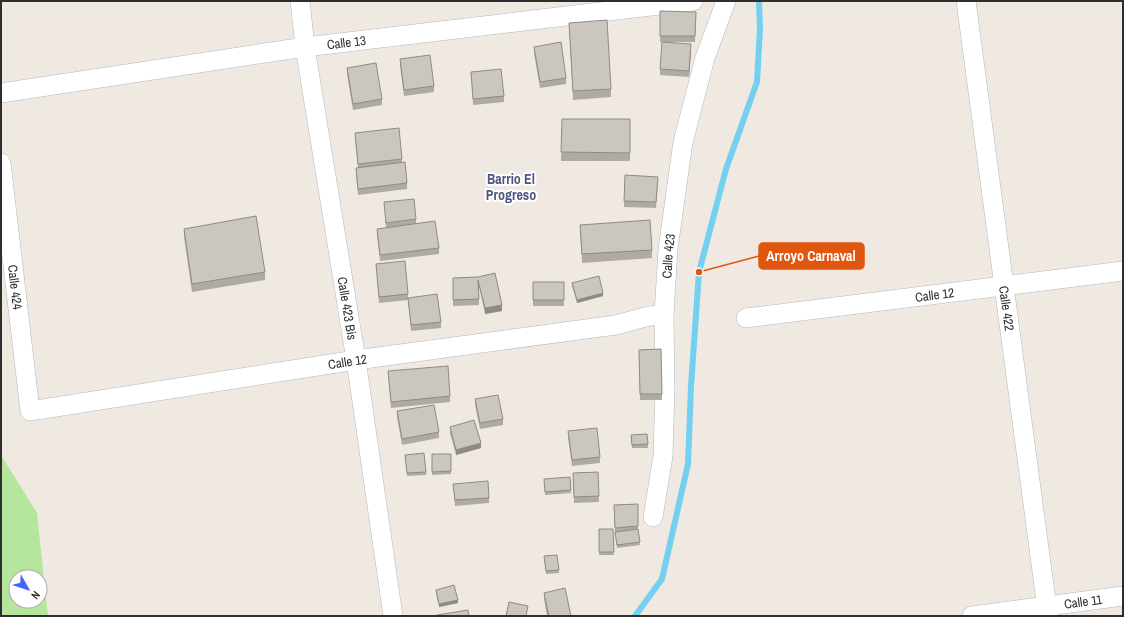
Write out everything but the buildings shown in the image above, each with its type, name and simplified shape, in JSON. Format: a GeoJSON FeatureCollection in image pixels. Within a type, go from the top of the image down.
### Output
{"type":"FeatureCollection","features":[{"type":"Feature","properties":{"kind":"street","name":"Calle 423 Bis"},"geometry":{"type":"LineString","coordinates":[[300,1],[305,47],[356,360],[393,616]]}},
{"type":"Feature","properties":{"kind":"street","name":"Calle 13"},"geometry":{"type":"LineString","coordinates":[[1,93],[305,47],[639,4],[693,1]]}},
{"type":"Feature","properties":{"kind":"street","name":"Calle 423"},"geometry":{"type":"LineString","coordinates":[[653,517],[663,456],[665,390],[664,315],[668,249],[683,142],[705,58],[726,1]]}},
{"type":"Feature","properties":{"kind":"street","name":"Calle 422"},"geometry":{"type":"LineString","coordinates":[[966,1],[1048,611]]}},
{"type":"Feature","properties":{"kind":"street","name":"Calle 424"},"geometry":{"type":"LineString","coordinates":[[1,163],[30,411]]}},
{"type":"Feature","properties":{"kind":"street","name":"Calle 12"},"geometry":{"type":"LineString","coordinates":[[746,318],[1123,271]]}},
{"type":"Feature","properties":{"kind":"street","name":"Calle 12"},"geometry":{"type":"LineString","coordinates":[[30,411],[356,360],[616,325],[649,316],[664,315]]}},
{"type":"Feature","properties":{"kind":"street","name":"Calle 11"},"geometry":{"type":"LineString","coordinates":[[972,616],[1048,611],[1123,596]]}},
{"type":"Feature","properties":{"kind":"green space"},"geometry":{"type":"Polygon","coordinates":[[[1,455],[37,513],[43,569],[8,569],[8,609],[47,609],[48,616],[1,616],[1,455]]]}},
{"type":"Feature","properties":{"kind":"waterway"},"geometry":{"type":"LineString","coordinates":[[635,616],[662,579],[688,464],[691,386],[699,272],[726,169],[757,82],[760,28],[759,1]]}},
{"type":"Feature","properties":{"kind":"place","name":"Arroyo Carnaval"},"geometry":{"type":"Point","coordinates":[699,272]}},
{"type":"Feature","properties":{"kind":"district","name":"Barrio El Progreso"},"geometry":{"type":"Point","coordinates":[511,188]}}]}
